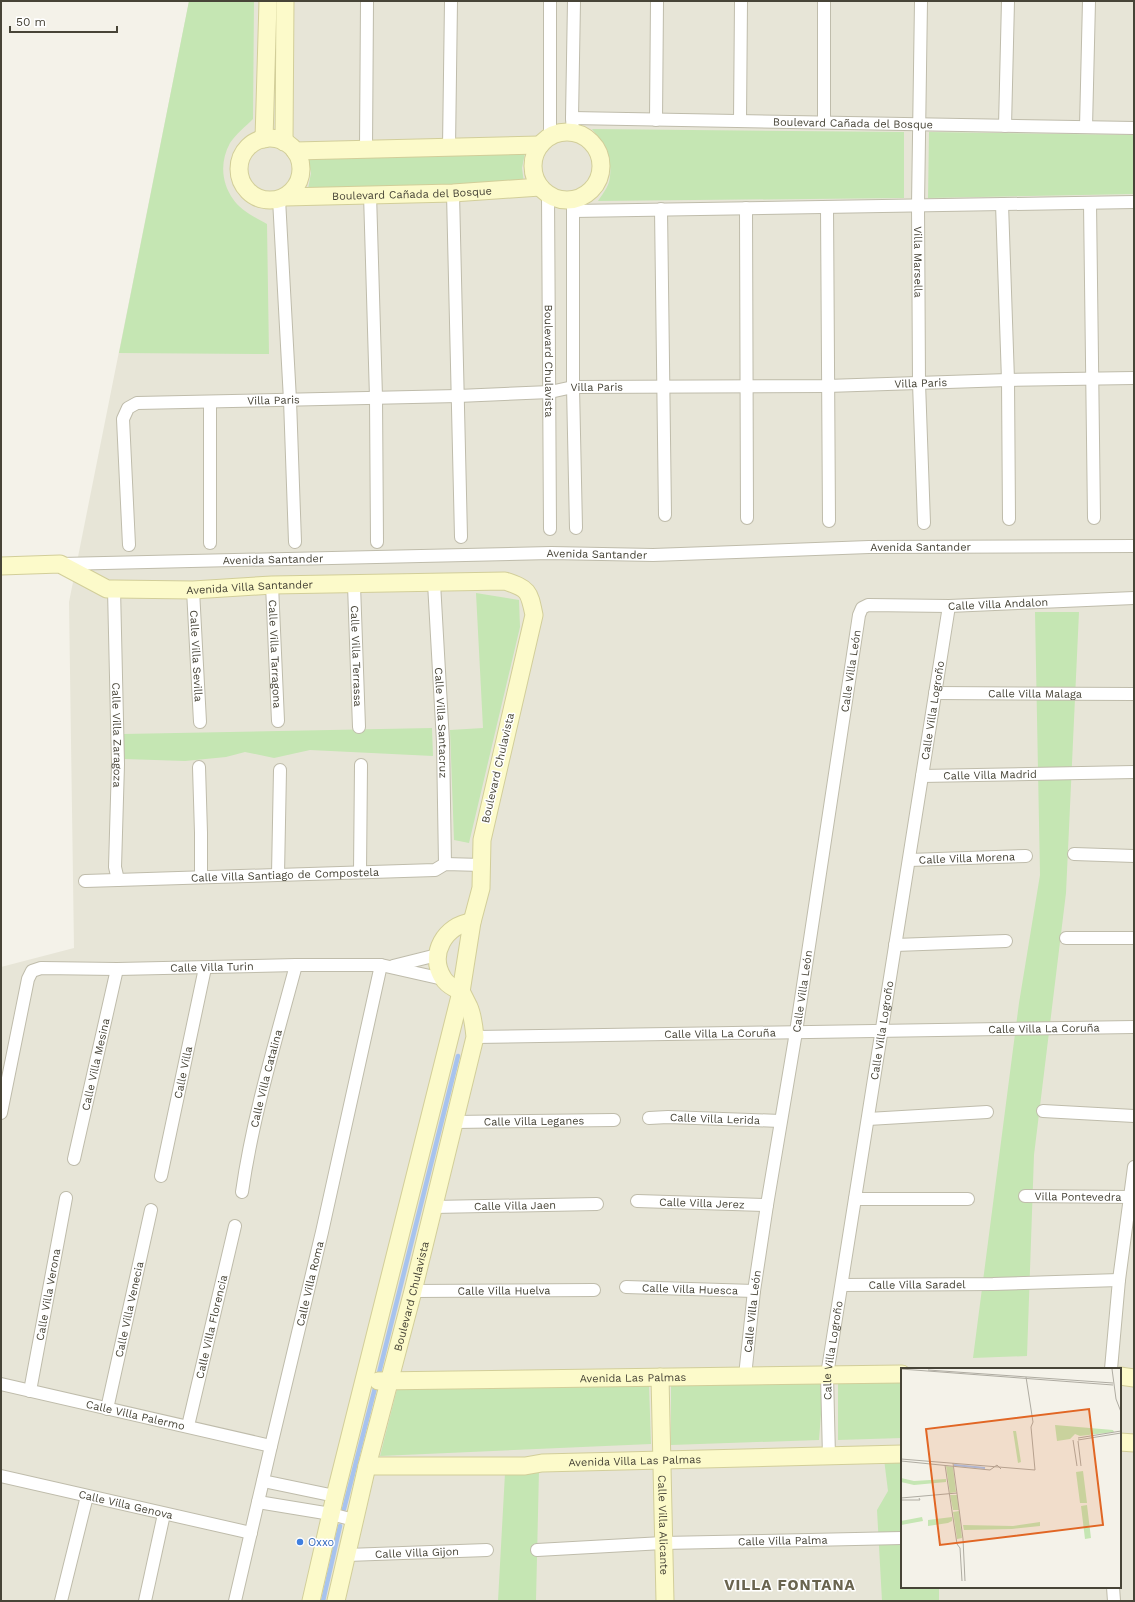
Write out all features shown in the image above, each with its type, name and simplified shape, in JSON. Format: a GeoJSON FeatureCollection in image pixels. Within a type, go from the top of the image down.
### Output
{"type":"FeatureCollection","features":[{"type":"Feature","properties":{"kind":"street"},"geometry":{"type":"LineString","coordinates":[[268,1],[264,139],[274,138],[290,146],[366,149],[449,147],[545,140],[572,126]]}},
{"type":"Feature","properties":{"kind":"street"},"geometry":{"type":"LineString","coordinates":[[285,1],[290,146],[300,160],[301,171],[299,181],[296,186],[282,198],[295,542]]}},
{"type":"Feature","properties":{"kind":"street"},"geometry":{"type":"LineString","coordinates":[[366,1],[366,149]]}},
{"type":"Feature","properties":{"kind":"street"},"geometry":{"type":"LineString","coordinates":[[449,147],[450,1]]}},
{"type":"Feature","properties":{"kind":"street","name":"Boulevard Chulavista"},"geometry":{"type":"LineString","coordinates":[[550,1],[545,140],[535,155],[533,166],[535,177],[544,190],[550,392],[550,529]]}},
{"type":"Feature","properties":{"kind":"street"},"geometry":{"type":"LineString","coordinates":[[573,205],[593,188],[599,178],[600,166],[598,154],[593,144],[572,126],[574,1]]}},
{"type":"Feature","properties":{"kind":"street"},"geometry":{"type":"LineString","coordinates":[[656,120],[657,1]]}},
{"type":"Feature","properties":{"kind":"street"},"geometry":{"type":"LineString","coordinates":[[740,121],[741,1]]}},
{"type":"Feature","properties":{"kind":"street"},"geometry":{"type":"LineString","coordinates":[[824,1],[824,122]]}},
{"type":"Feature","properties":{"kind":"street","name":"Villa Marsella"},"geometry":{"type":"LineString","coordinates":[[921,1],[918,205],[919,383],[924,523]]}},
{"type":"Feature","properties":{"kind":"street"},"geometry":{"type":"LineString","coordinates":[[1005,126],[1008,1]]}},
{"type":"Feature","properties":{"kind":"street"},"geometry":{"type":"LineString","coordinates":[[1086,127],[1089,1]]}},
{"type":"Feature","properties":{"kind":"street","name":"Boulevard Cañada del Bosque"},"geometry":{"type":"LineString","coordinates":[[572,126],[656,120],[1134,128]]}},
{"type":"Feature","properties":{"kind":"street","name":"Boulevard Cañada del Bosque"},"geometry":{"type":"LineString","coordinates":[[264,139],[255,142],[247,149],[242,157],[239,167],[240,177],[244,186],[255,196],[269,201],[282,198],[370,194],[544,190]]}},
{"type":"Feature","properties":{"kind":"street"},"geometry":{"type":"LineString","coordinates":[[544,190],[573,205],[662,209],[1134,202]]}},
{"type":"Feature","properties":{"kind":"street"},"geometry":{"type":"LineString","coordinates":[[453,192],[461,537]]}},
{"type":"Feature","properties":{"kind":"street"},"geometry":{"type":"LineString","coordinates":[[370,194],[376,397],[377,542]]}},
{"type":"Feature","properties":{"kind":"street"},"geometry":{"type":"LineString","coordinates":[[1090,203],[1094,518]]}},
{"type":"Feature","properties":{"kind":"street"},"geometry":{"type":"LineString","coordinates":[[1002,204],[1008,380],[1009,519]]}},
{"type":"Feature","properties":{"kind":"street","name":"Boulevard Chulavista"},"geometry":{"type":"LineString","coordinates":[[573,205],[573,387],[576,528]]}},
{"type":"Feature","properties":{"kind":"street"},"geometry":{"type":"LineString","coordinates":[[827,207],[829,521]]}},
{"type":"Feature","properties":{"kind":"street"},"geometry":{"type":"LineString","coordinates":[[746,208],[747,518]]}},
{"type":"Feature","properties":{"kind":"street"},"geometry":{"type":"LineString","coordinates":[[662,209],[666,516]]}},
{"type":"Feature","properties":{"kind":"street","name":"Villa Paris"},"geometry":{"type":"LineString","coordinates":[[129,545],[123,419],[128,408],[137,403],[458,396],[550,392],[573,387],[827,386],[1008,380],[1134,378]]}},
{"type":"Feature","properties":{"kind":"street"},"geometry":{"type":"LineString","coordinates":[[210,402],[210,543]]}},
{"type":"Feature","properties":{"kind":"street","name":"Avenida Santander"},"geometry":{"type":"LineString","coordinates":[[60,564],[543,553],[653,555],[869,547],[1134,546]]}},
{"type":"Feature","properties":{"kind":"street","name":"Avenida Villa Santander"},"geometry":{"type":"LineString","coordinates":[[1,566],[60,564],[107,589],[114,590],[193,590],[272,586],[505,581],[520,586],[530,595],[534,615]]}},
{"type":"Feature","properties":{"kind":"street","name":"Calle Villa Santacruz"},"geometry":{"type":"LineString","coordinates":[[434,583],[443,742],[445,864]]}},
{"type":"Feature","properties":{"kind":"street","name":"Calle Villa Terrassa"},"geometry":{"type":"LineString","coordinates":[[354,585],[359,726]]}},
{"type":"Feature","properties":{"kind":"street","name":"Calle Villa Tarragona"},"geometry":{"type":"LineString","coordinates":[[272,586],[278,722]]}},
{"type":"Feature","properties":{"kind":"street","name":"Calle Villa Zaragoza"},"geometry":{"type":"LineString","coordinates":[[114,590],[118,764],[115,867],[118,880]]}},
{"type":"Feature","properties":{"kind":"street","name":"Calle Villa Sevilla"},"geometry":{"type":"LineString","coordinates":[[193,590],[200,722]]}},
{"type":"Feature","properties":{"kind":"street","name":"Calle Villa Andalon"},"geometry":{"type":"LineString","coordinates":[[862,608],[868,605],[949,606],[1134,598]]}},
{"type":"Feature","properties":{"kind":"street","name":"Calle Villa Logroño"},"geometry":{"type":"LineString","coordinates":[[829,1457],[827,1375],[949,606]]}},
{"type":"Feature","properties":{"kind":"street","name":"Calle Villa León"},"geometry":{"type":"LineString","coordinates":[[745,1376],[754,1291],[767,1205],[796,1032],[859,615],[862,608]]}},
{"type":"Feature","properties":{"kind":"street","name":"Boulevard Chulavista"},"geometry":{"type":"LineString","coordinates":[[311,1601],[335,1496],[461,992],[472,922],[481,888],[482,840],[534,615]]}},
{"type":"Feature","properties":{"kind":"street","name":"Calle Villa Malaga"},"geometry":{"type":"LineString","coordinates":[[935,693],[1134,694]]}},
{"type":"Feature","properties":{"kind":"street"},"geometry":{"type":"LineString","coordinates":[[360,872],[361,765]]}},
{"type":"Feature","properties":{"kind":"street"},"geometry":{"type":"LineString","coordinates":[[199,767],[201,833],[200,877]]}},
{"type":"Feature","properties":{"kind":"street"},"geometry":{"type":"LineString","coordinates":[[278,874],[280,770]]}},
{"type":"Feature","properties":{"kind":"street","name":"Calle Villa Madrid"},"geometry":{"type":"LineString","coordinates":[[922,776],[1134,772]]}},
{"type":"Feature","properties":{"kind":"street"},"geometry":{"type":"LineString","coordinates":[[1074,854],[1134,856]]}},
{"type":"Feature","properties":{"kind":"street","name":"Calle Villa Morena"},"geometry":{"type":"LineString","coordinates":[[909,860],[1026,856]]}},
{"type":"Feature","properties":{"kind":"street","name":"Calle Villa Santiago de Compostela"},"geometry":{"type":"LineString","coordinates":[[85,881],[435,870],[445,864],[482,865]]}},
{"type":"Feature","properties":{"kind":"street"},"geometry":{"type":"LineString","coordinates":[[443,979],[438,967],[437,955],[442,940],[451,930],[462,923],[472,922]]}},
{"type":"Feature","properties":{"kind":"street"},"geometry":{"type":"LineString","coordinates":[[1066,938],[1134,938]]}},
{"type":"Feature","properties":{"kind":"street"},"geometry":{"type":"LineString","coordinates":[[895,945],[1006,941]]}},
{"type":"Feature","properties":{"kind":"street","name":"Calle Villa Turin"},"geometry":{"type":"LineString","coordinates":[[386,966],[437,955]]}},
{"type":"Feature","properties":{"kind":"street","name":"Calle Villa Turin"},"geometry":{"type":"LineString","coordinates":[[1,1113],[28,979],[32,971],[41,968],[205,968],[296,965],[386,966],[443,979]]}},
{"type":"Feature","properties":{"kind":"street","name":"Calle Villa Catalina"},"geometry":{"type":"LineString","coordinates":[[242,1192],[260,1099],[296,965]]}},
{"type":"Feature","properties":{"kind":"street","name":"Calle Villa Roma"},"geometry":{"type":"LineString","coordinates":[[235,1601],[270,1446],[386,966]]}},
{"type":"Feature","properties":{"kind":"street","name":"Calle Villa"},"geometry":{"type":"LineString","coordinates":[[161,1176],[205,968]]}},
{"type":"Feature","properties":{"kind":"street","name":"Calle Villa Mesina"},"geometry":{"type":"LineString","coordinates":[[74,1159],[117,969]]}},
{"type":"Feature","properties":{"kind":"street","name":"Boulevard Chulavista"},"geometry":{"type":"LineString","coordinates":[[336,1601],[367,1466],[413,1291],[475,1037],[474,1022],[469,1007],[461,992],[452,988],[443,979]]}},
{"type":"Feature","properties":{"kind":"street","name":"Calle Villa La Coruña"},"geometry":{"type":"LineString","coordinates":[[475,1037],[1134,1027]]}},
{"type":"Feature","properties":{"kind":"street"},"geometry":{"type":"LineString","coordinates":[[1043,1111],[1134,1116]]}},
{"type":"Feature","properties":{"kind":"street"},"geometry":{"type":"LineString","coordinates":[[868,1119],[987,1112]]}},
{"type":"Feature","properties":{"kind":"street","name":"Calle Villa Lerida"},"geometry":{"type":"LineString","coordinates":[[649,1118],[668,1117],[780,1121]]}},
{"type":"Feature","properties":{"kind":"street","name":"Calle Villa Leganes"},"geometry":{"type":"LineString","coordinates":[[454,1122],[614,1120]]}},
{"type":"Feature","properties":{"kind":"street"},"geometry":{"type":"LineString","coordinates":[[1111,1368],[1119,1280],[1134,1167]]}},
{"type":"Feature","properties":{"kind":"street","name":"Villa Pontevedra"},"geometry":{"type":"LineString","coordinates":[[1025,1196],[1130,1197]]}},
{"type":"Feature","properties":{"kind":"street","name":"Calle Villa Verona"},"geometry":{"type":"LineString","coordinates":[[30,1391],[66,1198]]}},
{"type":"Feature","properties":{"kind":"street"},"geometry":{"type":"LineString","coordinates":[[855,1199],[968,1199]]}},
{"type":"Feature","properties":{"kind":"street","name":"Calle Villa Jerez"},"geometry":{"type":"LineString","coordinates":[[636,1201],[767,1205]]}},
{"type":"Feature","properties":{"kind":"street","name":"Calle Villa Jaen"},"geometry":{"type":"LineString","coordinates":[[433,1207],[597,1204]]}},
{"type":"Feature","properties":{"kind":"street","name":"Calle Villa Venecia"},"geometry":{"type":"LineString","coordinates":[[107,1409],[151,1210]]}},
{"type":"Feature","properties":{"kind":"street","name":"Calle Villa Florencia"},"geometry":{"type":"LineString","coordinates":[[188,1426],[235,1226]]}},
{"type":"Feature","properties":{"kind":"street","name":"Calle Villa Saradel"},"geometry":{"type":"LineString","coordinates":[[842,1285],[993,1284],[1119,1280]]}},
{"type":"Feature","properties":{"kind":"street","name":"Calle Villa Huesca"},"geometry":{"type":"LineString","coordinates":[[626,1287],[754,1291]]}},
{"type":"Feature","properties":{"kind":"street","name":"Calle Villa Huelva"},"geometry":{"type":"LineString","coordinates":[[413,1291],[594,1290]]}},
{"type":"Feature","properties":{"kind":"street","name":"Avenida Las Palmas"},"geometry":{"type":"LineString","coordinates":[[364,1381],[901,1374]]}},
{"type":"Feature","properties":{"kind":"street"},"geometry":{"type":"LineString","coordinates":[[1121,1376],[1134,1378]]}},
{"type":"Feature","properties":{"kind":"street","name":"Calle Villa Alicante"},"geometry":{"type":"LineString","coordinates":[[660,1377],[665,1601]]}},
{"type":"Feature","properties":{"kind":"street","name":"Calle Villa Palermo"},"geometry":{"type":"LineString","coordinates":[[1,1384],[270,1446]]}},
{"type":"Feature","properties":{"kind":"street"},"geometry":{"type":"LineString","coordinates":[[1121,1442],[1134,1443]]}},
{"type":"Feature","properties":{"kind":"street","name":"Avenida Villa Las Palmas"},"geometry":{"type":"LineString","coordinates":[[367,1466],[525,1466],[542,1463],[901,1454]]}},
{"type":"Feature","properties":{"kind":"street","name":"Calle Villa Genova"},"geometry":{"type":"LineString","coordinates":[[2,1481],[87,1496],[250,1533]]}},
{"type":"Feature","properties":{"kind":"street"},"geometry":{"type":"LineString","coordinates":[[263,1481],[335,1496]]}},
{"type":"Feature","properties":{"kind":"street"},"geometry":{"type":"LineString","coordinates":[[61,1601],[87,1496]]}},
{"type":"Feature","properties":{"kind":"street"},"geometry":{"type":"LineString","coordinates":[[258,1502],[331,1514],[354,1520]]}},
{"type":"Feature","properties":{"kind":"street"},"geometry":{"type":"LineString","coordinates":[[145,1601],[164,1514]]}},
{"type":"Feature","properties":{"kind":"street","name":"Calle Villa Palma"},"geometry":{"type":"LineString","coordinates":[[537,1550],[663,1543],[901,1538]]}},
{"type":"Feature","properties":{"kind":"street","name":"Calle Villa Gijon"},"geometry":{"type":"LineString","coordinates":[[347,1556],[486,1550]]}},
{"type":"Feature","properties":{"kind":"street"},"geometry":{"type":"LineString","coordinates":[[1114,1588],[1114,1601]]}},
{"type":"Feature","properties":{"kind":"shaded area"},"geometry":{"type":"Polygon","coordinates":[[[189,1],[1134,1],[1134,1601],[1,1601],[1,967],[74,948],[69,602],[189,1]]]}},
{"type":"Feature","properties":{"kind":"green space"},"geometry":{"type":"Polygon","coordinates":[[[189,1],[254,1],[253,119],[230,143],[223,164],[223,171],[226,186],[236,203],[248,213],[267,224],[269,354],[119,353],[189,1]]]}},
{"type":"Feature","properties":{"kind":"green space"},"geometry":{"type":"Polygon","coordinates":[[[592,129],[904,132],[904,198],[598,201],[608,185],[610,167],[607,154],[592,129]]]}},
{"type":"Feature","properties":{"kind":"green space"},"geometry":{"type":"Polygon","coordinates":[[[929,132],[1134,135],[1134,194],[928,198],[929,132]]]}},
{"type":"Feature","properties":{"kind":"green space"},"geometry":{"type":"Polygon","coordinates":[[[525,153],[522,168],[524,183],[308,189],[311,173],[307,154],[525,153]]]}},
{"type":"Feature","properties":{"kind":"green space"},"geometry":{"type":"Polygon","coordinates":[[[476,593],[519,600],[520,627],[469,843],[454,840],[450,730],[483,728],[476,593]]]}},
{"type":"Feature","properties":{"kind":"green space"},"geometry":{"type":"Polygon","coordinates":[[[1035,612],[1079,612],[1066,893],[1034,1155],[1027,1356],[973,1358],[1019,1003],[1040,875],[1035,612]]]}},
{"type":"Feature","properties":{"kind":"green space"},"geometry":{"type":"Polygon","coordinates":[[[432,728],[433,756],[310,750],[274,758],[245,752],[226,757],[185,761],[124,759],[123,734],[432,728]]]}},
{"type":"Feature","properties":{"kind":"green space"},"geometry":{"type":"Polygon","coordinates":[[[838,1378],[901,1379],[901,1438],[838,1440],[838,1378]]]}},
{"type":"Feature","properties":{"kind":"green space"},"geometry":{"type":"Polygon","coordinates":[[[671,1382],[820,1383],[822,1401],[819,1440],[671,1445],[671,1382]]]}},
{"type":"Feature","properties":{"kind":"green space"},"geometry":{"type":"Polygon","coordinates":[[[649,1385],[651,1444],[380,1456],[397,1389],[649,1385]]]}},
{"type":"Feature","properties":{"kind":"green space"},"geometry":{"type":"Polygon","coordinates":[[[884,1459],[901,1459],[901,1588],[939,1588],[939,1601],[882,1601],[877,1510],[888,1491],[884,1459]]]}},
{"type":"Feature","properties":{"kind":"green space"},"geometry":{"type":"Polygon","coordinates":[[[539,1470],[536,1601],[498,1601],[505,1473],[539,1470]]]}},
{"type":"Feature","properties":{"kind":"waterway"},"geometry":{"type":"LineString","coordinates":[[379,1373],[458,1056]]}},
{"type":"Feature","properties":{"kind":"waterway"},"geometry":{"type":"LineString","coordinates":[[344,1509],[375,1388]]}},
{"type":"Feature","properties":{"kind":"waterway"},"geometry":{"type":"LineString","coordinates":[[323,1601],[340,1526]]}},
{"type":"Feature","properties":{"kind":"place","name":"Oxxo"},"geometry":{"type":"Point","coordinates":[300,1542]}},
{"type":"Feature","properties":{"kind":"district","name":"VILLA FONTANA"},"geometry":{"type":"Point","coordinates":[790,1585]}}]}
